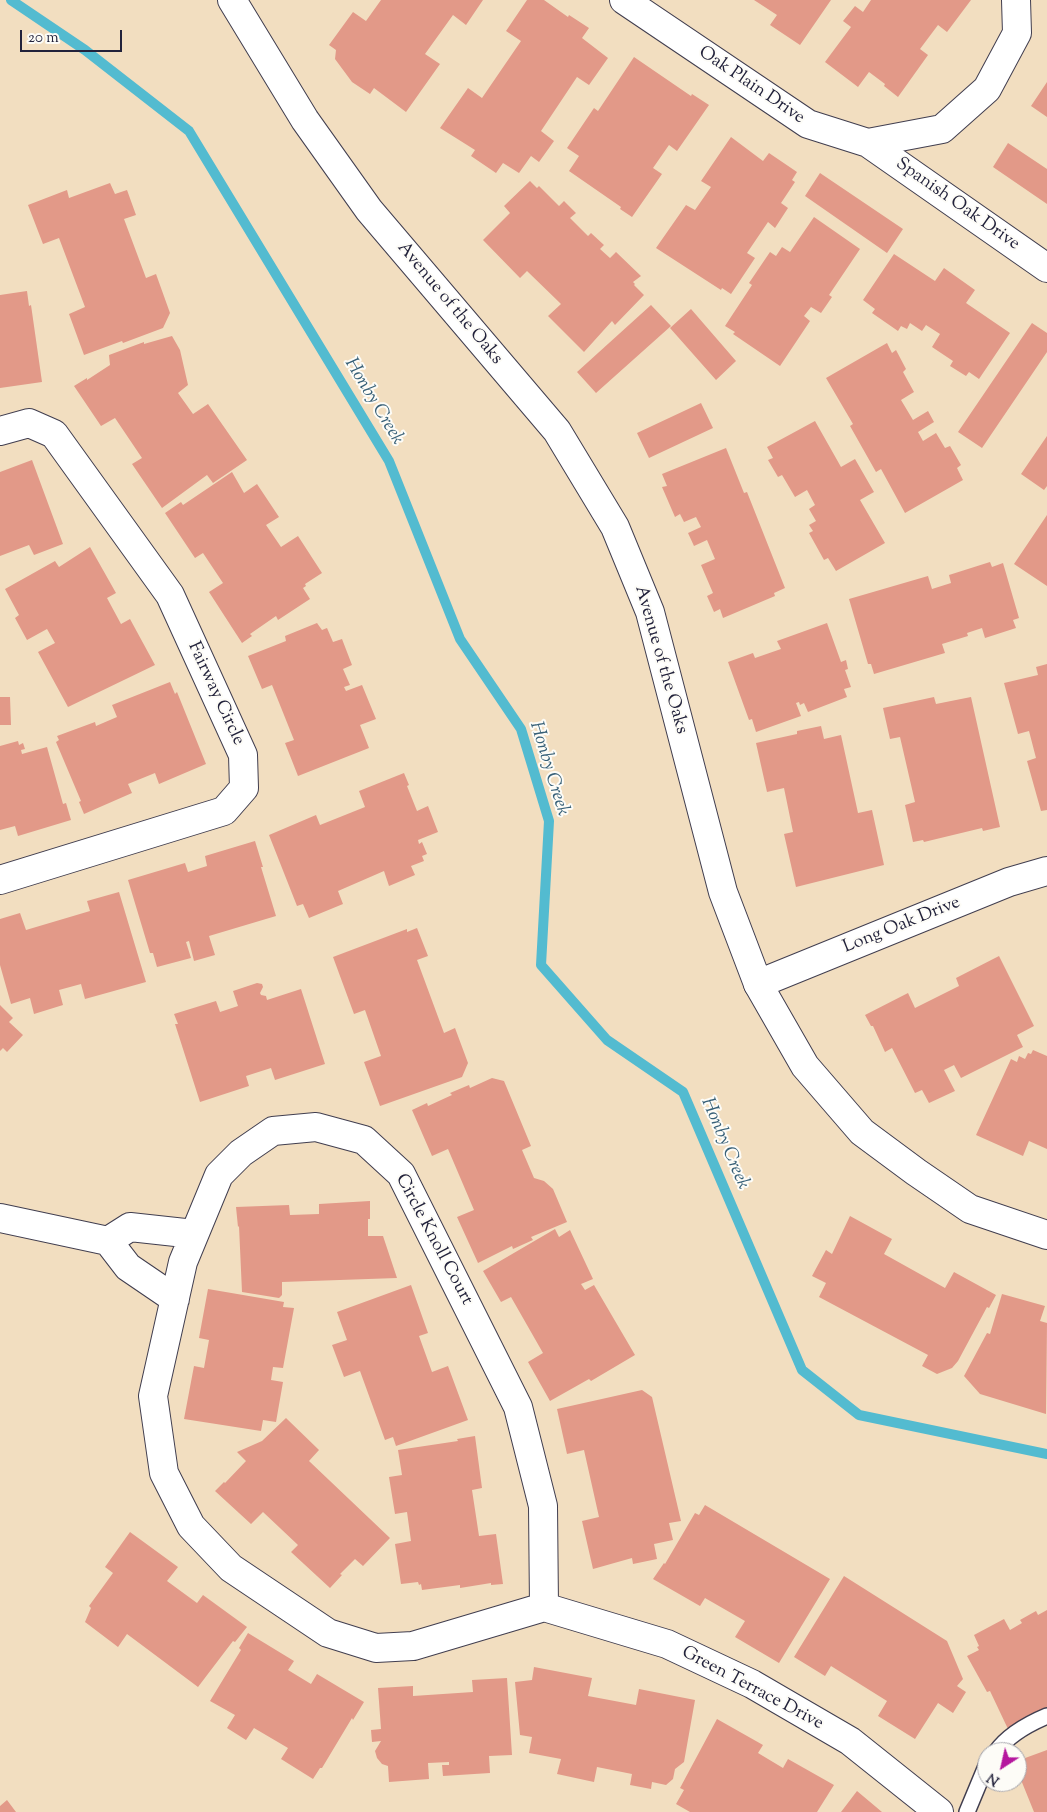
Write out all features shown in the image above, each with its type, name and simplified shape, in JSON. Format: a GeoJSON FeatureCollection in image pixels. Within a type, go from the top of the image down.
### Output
{"type":"FeatureCollection","features":[{"type":"Feature","properties":{"kind":"street","name":"Avenue of the Oaks"},"geometry":{"type":"LineString","coordinates":[[232,0],[305,120],[369,210],[557,431],[615,527],[650,612],[723,892],[758,984],[805,1066],[862,1132],[916,1172],[970,1208],[1047,1236]]}},
{"type":"Feature","properties":{"kind":"street","name":"Oak Plain Drive"},"geometry":{"type":"LineString","coordinates":[[624,0],[808,124],[868,143],[942,129],[987,89],[1017,33],[1016,0]]}},
{"type":"Feature","properties":{"kind":"street","name":"Spanish Oak Drive"},"geometry":{"type":"LineString","coordinates":[[868,143],[1047,268]]}},
{"type":"Feature","properties":{"kind":"street","name":"Fairway Circle"},"geometry":{"type":"LineString","coordinates":[[0,430],[29,423],[54,434],[170,596],[243,755],[244,788],[224,811],[0,880]]}},
{"type":"Feature","properties":{"kind":"street","name":"Long Oak Drive"},"geometry":{"type":"LineString","coordinates":[[758,984],[1009,882],[1047,870]]}},
{"type":"Feature","properties":{"kind":"street","name":"Circle Knoll Court"},"geometry":{"type":"LineString","coordinates":[[316,1127],[364,1140],[401,1174],[518,1407],[543,1506],[544,1607],[413,1646],[376,1648],[328,1633],[231,1568],[191,1526],[164,1473],[153,1396],[183,1262],[194,1234],[219,1175],[241,1153],[273,1132],[316,1127]]}},
{"type":"Feature","properties":{"kind":"street"},"geometry":{"type":"LineString","coordinates":[[0,1218],[108,1241],[128,1266],[175,1299]]}},
{"type":"Feature","properties":{"kind":"street"},"geometry":{"type":"LineString","coordinates":[[108,1241],[130,1227],[194,1234]]}},
{"type":"Feature","properties":{"kind":"street","name":"Green Terrace Drive"},"geometry":{"type":"LineString","coordinates":[[544,1607],[667,1644],[752,1684],[850,1741],[939,1812]]}},
{"type":"Feature","properties":{"kind":"lane"},"geometry":{"type":"LineString","coordinates":[[1004,1742],[1028,1724],[1047,1716]]}},
{"type":"Feature","properties":{"kind":"lane"},"geometry":{"type":"LineString","coordinates":[[967,1812],[977,1788]]}},
{"type":"Feature","properties":{"kind":"building"},"geometry":{"type":"Polygon","coordinates":[[[381,0],[483,0],[466,25],[453,15],[425,54],[440,64],[406,112],[374,88],[370,94],[352,82],[335,59],[336,50],[329,45],[353,12],[366,21],[381,0]]]}},
{"type":"Feature","properties":{"kind":"building"},"geometry":{"type":"Polygon","coordinates":[[[527,0],[544,0],[568,17],[569,15],[589,28],[582,38],[608,58],[589,85],[577,77],[541,131],[554,141],[539,162],[531,156],[519,173],[503,163],[496,173],[471,156],[475,150],[440,128],[468,88],[482,98],[521,41],[506,31],[527,0]]]}},
{"type":"Feature","properties":{"kind":"building"},"geometry":{"type":"Polygon","coordinates":[[[754,0],[831,0],[800,45],[770,25],[777,15],[754,0]]]}},
{"type":"Feature","properties":{"kind":"building"},"geometry":{"type":"Polygon","coordinates":[[[871,0],[971,0],[947,32],[938,25],[920,49],[928,55],[898,97],[869,72],[858,87],[825,62],[851,27],[843,21],[855,6],[863,12],[871,0]]]}},
{"type":"Feature","properties":{"kind":"building"},"geometry":{"type":"Polygon","coordinates":[[[634,57],[691,96],[692,94],[709,105],[677,151],[669,145],[653,168],[662,174],[632,217],[620,209],[621,207],[569,171],[579,156],[567,148],[594,108],[598,111],[634,57]]]}},
{"type":"Feature","properties":{"kind":"building"},"geometry":{"type":"Polygon","coordinates":[[[1047,82],[1047,117],[1031,106],[1047,82]]]}},
{"type":"Feature","properties":{"kind":"building"},"geometry":{"type":"Polygon","coordinates":[[[731,137],[763,161],[769,153],[797,172],[792,180],[795,182],[781,203],[788,208],[775,228],[768,222],[747,253],[755,258],[731,294],[722,288],[721,290],[656,248],[686,205],[695,210],[711,187],[701,181],[731,137]]]}},
{"type":"Feature","properties":{"kind":"building"},"geometry":{"type":"Polygon","coordinates":[[[1008,143],[1047,169],[1047,204],[993,167],[1008,143]]]}},
{"type":"Feature","properties":{"kind":"building"},"geometry":{"type":"Polygon","coordinates":[[[820,173],[903,229],[887,253],[805,196],[820,173]]]}},
{"type":"Feature","properties":{"kind":"building"},"geometry":{"type":"Polygon","coordinates":[[[530,181],[537,188],[539,186],[559,206],[564,201],[576,213],[570,218],[588,236],[591,233],[604,245],[600,249],[610,258],[616,252],[641,276],[633,282],[644,295],[615,325],[612,321],[584,352],[548,316],[561,304],[527,271],[520,278],[483,240],[510,213],[504,206],[530,181]]]}},
{"type":"Feature","properties":{"kind":"building"},"geometry":{"type":"Polygon","coordinates":[[[110,183],[115,194],[127,190],[136,215],[124,219],[146,278],[156,274],[170,313],[163,328],[84,355],[69,314],[85,307],[59,238],[43,244],[28,205],[67,190],[69,198],[110,183]]]}},
{"type":"Feature","properties":{"kind":"building"},"geometry":{"type":"Polygon","coordinates":[[[814,217],[860,249],[829,295],[832,297],[821,313],[811,307],[804,316],[810,321],[780,366],[733,334],[735,332],[725,326],[752,285],[749,283],[770,252],[776,256],[782,247],[790,252],[814,217]]]}},
{"type":"Feature","properties":{"kind":"building"},"geometry":{"type":"Polygon","coordinates":[[[894,254],[935,281],[944,268],[975,290],[966,303],[1010,333],[979,379],[969,372],[966,376],[950,366],[953,361],[932,347],[940,334],[926,325],[922,331],[910,323],[907,329],[901,326],[898,331],[872,313],[875,309],[863,300],[894,254]]]}},
{"type":"Feature","properties":{"kind":"building"},"geometry":{"type":"Polygon","coordinates":[[[27,291],[29,306],[31,305],[42,382],[0,388],[0,295],[27,291]]]}},
{"type":"Feature","properties":{"kind":"building"},"geometry":{"type":"Polygon","coordinates":[[[651,305],[671,326],[596,393],[577,372],[651,305]]]}},
{"type":"Feature","properties":{"kind":"building"},"geometry":{"type":"Polygon","coordinates":[[[691,309],[736,361],[716,380],[670,328],[691,309]]]}},
{"type":"Feature","properties":{"kind":"building"},"geometry":{"type":"Polygon","coordinates":[[[1032,323],[1047,333],[1047,352],[982,448],[958,432],[1032,323]]]}},
{"type":"Feature","properties":{"kind":"building"},"geometry":{"type":"Polygon","coordinates":[[[172,336],[180,350],[188,385],[178,393],[193,414],[208,404],[247,460],[213,483],[207,475],[162,508],[132,464],[142,458],[115,418],[101,426],[74,386],[110,365],[109,355],[144,342],[144,344],[172,336]]]}},
{"type":"Feature","properties":{"kind":"building"},"geometry":{"type":"Polygon","coordinates":[[[887,343],[892,353],[896,350],[906,369],[903,372],[914,392],[901,400],[913,420],[928,411],[934,422],[918,432],[923,441],[936,433],[945,448],[950,446],[961,465],[957,468],[963,480],[905,513],[881,469],[876,472],[850,426],[853,424],[826,378],[887,343]]]}},
{"type":"Feature","properties":{"kind":"building"},"geometry":{"type":"Polygon","coordinates":[[[701,403],[713,428],[649,458],[637,433],[701,403]]]}},
{"type":"Feature","properties":{"kind":"building"},"geometry":{"type":"Polygon","coordinates":[[[815,421],[841,467],[855,459],[874,492],[860,500],[885,543],[836,571],[828,558],[824,560],[809,533],[813,531],[809,525],[816,521],[809,509],[815,505],[807,490],[795,497],[782,475],[778,477],[768,460],[773,458],[767,447],[815,421]]]}},
{"type":"Feature","properties":{"kind":"building"},"geometry":{"type":"Polygon","coordinates":[[[1047,436],[1047,486],[1044,490],[1021,474],[1047,436]]]}},
{"type":"Feature","properties":{"kind":"building"},"geometry":{"type":"Polygon","coordinates":[[[726,448],[744,493],[747,492],[785,588],[774,593],[775,596],[723,618],[720,609],[714,612],[707,596],[713,593],[701,565],[715,559],[707,540],[694,546],[688,533],[701,527],[696,517],[684,522],[680,514],[675,517],[662,487],[667,486],[662,474],[726,448]]]}},
{"type":"Feature","properties":{"kind":"building"},"geometry":{"type":"Polygon","coordinates":[[[32,460],[63,544],[34,555],[29,545],[0,556],[0,472],[32,460]]]}},
{"type":"Feature","properties":{"kind":"building"},"geometry":{"type":"Polygon","coordinates":[[[232,472],[244,493],[257,484],[279,517],[266,525],[281,547],[298,536],[322,573],[305,584],[306,586],[303,588],[310,599],[278,620],[276,616],[250,634],[252,636],[242,643],[209,592],[223,583],[203,553],[195,558],[165,513],[181,502],[183,505],[232,472]]]}},
{"type":"Feature","properties":{"kind":"building"},"geometry":{"type":"Polygon","coordinates":[[[1047,515],[1047,586],[1014,564],[1047,515]]]}},
{"type":"Feature","properties":{"kind":"building"},"geometry":{"type":"Polygon","coordinates":[[[90,547],[116,593],[107,598],[121,624],[130,619],[155,665],[68,707],[38,652],[55,643],[47,629],[27,640],[15,618],[19,615],[5,589],[55,561],[59,567],[90,547]]]}},
{"type":"Feature","properties":{"kind":"building"},"geometry":{"type":"Polygon","coordinates":[[[990,562],[992,567],[1003,563],[1019,618],[1013,620],[1016,628],[985,638],[982,628],[967,633],[968,636],[942,644],[945,653],[874,674],[871,664],[868,664],[849,599],[928,576],[932,589],[951,583],[949,575],[990,562]]]}},
{"type":"Feature","properties":{"kind":"building"},"geometry":{"type":"Polygon","coordinates":[[[317,623],[322,630],[327,628],[333,642],[342,639],[352,665],[343,669],[350,685],[344,687],[346,691],[362,685],[376,719],[360,725],[369,748],[298,776],[285,743],[294,740],[272,685],[262,689],[248,656],[286,641],[285,636],[317,623]]]}},
{"type":"Feature","properties":{"kind":"building"},"geometry":{"type":"Polygon","coordinates":[[[827,623],[841,662],[846,660],[848,669],[845,670],[851,687],[844,689],[847,697],[808,712],[804,703],[800,705],[799,702],[796,703],[801,716],[756,732],[752,719],[749,720],[728,662],[753,653],[755,658],[781,649],[777,641],[827,623]]]}},
{"type":"Feature","properties":{"kind":"building"},"geometry":{"type":"Polygon","coordinates":[[[1047,664],[1047,810],[1041,811],[1027,761],[1036,758],[1029,731],[1018,734],[1004,683],[1038,675],[1036,667],[1047,664]]]}},
{"type":"Feature","properties":{"kind":"building"},"geometry":{"type":"Polygon","coordinates":[[[170,682],[175,694],[177,692],[206,764],[159,784],[155,773],[128,784],[132,793],[84,814],[79,802],[81,801],[56,742],[59,740],[57,736],[95,722],[96,726],[117,717],[112,705],[170,682]]]}},
{"type":"Feature","properties":{"kind":"building"},"geometry":{"type":"Polygon","coordinates":[[[0,697],[10,697],[11,725],[0,725],[0,697]]]}},
{"type":"Feature","properties":{"kind":"building"},"geometry":{"type":"Polygon","coordinates":[[[934,697],[936,704],[971,697],[1000,827],[983,831],[982,828],[924,842],[923,840],[913,842],[905,805],[915,802],[900,737],[890,739],[883,708],[934,697]]]}},
{"type":"Feature","properties":{"kind":"building"},"geometry":{"type":"Polygon","coordinates":[[[821,726],[824,739],[841,735],[858,813],[872,810],[884,865],[796,887],[784,834],[793,832],[784,788],[767,792],[756,743],[797,734],[797,731],[821,726]]]}},
{"type":"Feature","properties":{"kind":"building"},"geometry":{"type":"Polygon","coordinates":[[[18,741],[19,745],[23,743],[25,749],[21,750],[22,754],[47,747],[63,804],[66,803],[71,820],[18,836],[15,826],[0,830],[0,746],[18,741]]]}},
{"type":"Feature","properties":{"kind":"building"},"geometry":{"type":"Polygon","coordinates":[[[404,773],[417,811],[428,806],[438,832],[418,840],[419,844],[422,842],[427,854],[422,856],[424,861],[411,866],[415,875],[389,886],[384,871],[338,891],[343,904],[309,918],[303,904],[297,906],[269,835],[316,815],[320,825],[365,807],[359,791],[404,773]]]}},
{"type":"Feature","properties":{"kind":"building"},"geometry":{"type":"Polygon","coordinates":[[[255,841],[276,916],[209,936],[215,955],[194,961],[189,941],[186,942],[191,958],[157,967],[153,953],[150,953],[128,880],[185,863],[188,872],[207,866],[205,856],[255,841]]]}},
{"type":"Feature","properties":{"kind":"building"},"geometry":{"type":"Polygon","coordinates":[[[119,892],[146,982],[85,999],[81,984],[59,990],[63,1005],[34,1014],[30,998],[11,1004],[0,965],[0,919],[20,913],[26,930],[90,911],[87,901],[119,892]]]}},
{"type":"Feature","properties":{"kind":"building"},"geometry":{"type":"Polygon","coordinates":[[[417,928],[428,956],[417,960],[444,1033],[455,1028],[468,1063],[462,1077],[380,1106],[364,1062],[381,1056],[365,1010],[354,1014],[333,957],[407,929],[407,932],[417,928]]]}},
{"type":"Feature","properties":{"kind":"building"},"geometry":{"type":"Polygon","coordinates":[[[999,956],[1034,1026],[1017,1035],[1023,1047],[961,1078],[954,1065],[944,1070],[955,1091],[929,1103],[922,1090],[915,1093],[892,1048],[885,1052],[873,1026],[871,1026],[865,1015],[908,993],[915,1008],[959,986],[956,978],[999,956]]]}},
{"type":"Feature","properties":{"kind":"building"},"geometry":{"type":"Polygon","coordinates":[[[257,983],[262,984],[263,987],[260,993],[266,996],[267,1000],[301,989],[325,1064],[275,1080],[271,1068],[246,1076],[249,1086],[200,1102],[175,1024],[178,1024],[174,1014],[216,1001],[220,1012],[238,1006],[233,991],[257,983]]]}},
{"type":"Feature","properties":{"kind":"building"},"geometry":{"type":"Polygon","coordinates":[[[0,1005],[13,1018],[9,1022],[23,1035],[7,1052],[3,1048],[0,1051],[0,1005]]]}},
{"type":"Feature","properties":{"kind":"building"},"geometry":{"type":"Polygon","coordinates":[[[1033,1050],[1047,1056],[1047,1149],[1029,1141],[1023,1156],[976,1135],[1011,1059],[1017,1062],[1019,1056],[1025,1059],[1028,1053],[1031,1054],[1033,1050]]]}},
{"type":"Feature","properties":{"kind":"building"},"geometry":{"type":"Polygon","coordinates":[[[492,1078],[504,1081],[531,1146],[522,1150],[534,1178],[544,1181],[553,1189],[567,1222],[531,1237],[533,1240],[513,1249],[512,1246],[478,1263],[457,1217],[474,1210],[448,1149],[432,1156],[412,1110],[427,1103],[428,1106],[452,1095],[450,1093],[469,1085],[470,1088],[492,1078]]]}},
{"type":"Feature","properties":{"kind":"building"},"geometry":{"type":"Polygon","coordinates":[[[370,1201],[368,1236],[383,1236],[397,1278],[282,1282],[282,1295],[279,1298],[242,1292],[239,1226],[236,1207],[289,1205],[290,1215],[319,1214],[319,1204],[370,1201]]]}},
{"type":"Feature","properties":{"kind":"building"},"geometry":{"type":"Polygon","coordinates":[[[850,1216],[892,1239],[884,1254],[945,1288],[954,1272],[996,1295],[989,1308],[987,1307],[958,1361],[952,1368],[937,1374],[922,1366],[928,1355],[819,1297],[826,1283],[812,1276],[826,1250],[832,1254],[850,1216]]]}},
{"type":"Feature","properties":{"kind":"building"},"geometry":{"type":"Polygon","coordinates":[[[555,1229],[559,1237],[570,1230],[593,1279],[581,1284],[585,1290],[594,1285],[635,1355],[591,1381],[589,1379],[550,1401],[528,1362],[543,1353],[511,1297],[501,1302],[483,1271],[555,1229]]]}},
{"type":"Feature","properties":{"kind":"building"},"geometry":{"type":"Polygon","coordinates":[[[411,1285],[428,1333],[419,1336],[432,1372],[448,1366],[468,1420],[396,1446],[393,1437],[385,1440],[360,1371],[344,1377],[332,1345],[347,1340],[337,1312],[411,1285]]]}},
{"type":"Feature","properties":{"kind":"building"},"geometry":{"type":"Polygon","coordinates":[[[208,1289],[284,1302],[283,1307],[294,1308],[283,1368],[273,1367],[271,1380],[283,1382],[276,1422],[263,1420],[261,1431],[184,1419],[194,1366],[204,1368],[209,1340],[199,1338],[208,1289]]]}},
{"type":"Feature","properties":{"kind":"building"},"geometry":{"type":"Polygon","coordinates":[[[1002,1294],[1045,1306],[1040,1321],[1047,1323],[1046,1414],[980,1394],[964,1376],[987,1333],[990,1334],[1002,1294]]]}},
{"type":"Feature","properties":{"kind":"building"},"geometry":{"type":"Polygon","coordinates":[[[642,1390],[652,1397],[681,1521],[669,1523],[673,1540],[654,1544],[657,1559],[633,1564],[632,1558],[593,1569],[582,1521],[599,1517],[584,1450],[567,1454],[557,1409],[642,1390]]]}},
{"type":"Feature","properties":{"kind":"building"},"geometry":{"type":"Polygon","coordinates":[[[286,1418],[319,1450],[309,1461],[390,1538],[363,1566],[355,1559],[340,1574],[342,1575],[330,1588],[291,1552],[298,1545],[263,1512],[251,1524],[215,1491],[246,1461],[237,1452],[262,1441],[286,1418]]]}},
{"type":"Feature","properties":{"kind":"building"},"geometry":{"type":"Polygon","coordinates":[[[475,1436],[482,1488],[472,1490],[479,1536],[496,1534],[503,1584],[491,1585],[491,1583],[460,1588],[460,1585],[422,1590],[421,1584],[419,1585],[418,1582],[401,1584],[395,1544],[411,1541],[407,1512],[395,1514],[389,1477],[402,1475],[398,1450],[458,1441],[457,1439],[475,1436]]]}},
{"type":"Feature","properties":{"kind":"building"},"geometry":{"type":"Polygon","coordinates":[[[705,1505],[830,1579],[779,1663],[735,1637],[745,1621],[705,1598],[700,1606],[653,1579],[665,1564],[695,1513],[699,1515],[705,1505]]]}},
{"type":"Feature","properties":{"kind":"building"},"geometry":{"type":"Polygon","coordinates":[[[130,1532],[178,1567],[167,1581],[197,1603],[203,1595],[247,1627],[235,1642],[233,1641],[198,1687],[127,1634],[118,1647],[85,1622],[91,1608],[89,1606],[113,1573],[105,1567],[130,1532]]]}},
{"type":"Feature","properties":{"kind":"building"},"geometry":{"type":"Polygon","coordinates":[[[844,1576],[947,1641],[963,1679],[957,1686],[966,1692],[953,1713],[938,1703],[915,1739],[878,1716],[887,1701],[831,1666],[825,1676],[794,1657],[844,1576]]]}},
{"type":"Feature","properties":{"kind":"building"},"geometry":{"type":"Polygon","coordinates":[[[1047,1610],[1047,1707],[1008,1729],[990,1691],[987,1692],[967,1656],[979,1650],[974,1635],[1004,1619],[1010,1630],[1022,1623],[1020,1620],[1036,1611],[1038,1615],[1047,1610]]]}},
{"type":"Feature","properties":{"kind":"building"},"geometry":{"type":"Polygon","coordinates":[[[248,1633],[294,1661],[288,1670],[311,1684],[317,1674],[364,1702],[313,1779],[281,1759],[288,1748],[254,1728],[246,1740],[227,1728],[235,1715],[210,1701],[241,1650],[239,1648],[248,1633]]]}},
{"type":"Feature","properties":{"kind":"building"},"geometry":{"type":"Polygon","coordinates":[[[534,1667],[592,1678],[588,1696],[636,1705],[639,1689],[695,1700],[684,1762],[675,1769],[673,1779],[666,1785],[652,1782],[651,1789],[630,1785],[632,1774],[597,1767],[594,1782],[557,1774],[561,1759],[529,1753],[532,1737],[520,1735],[515,1682],[532,1680],[534,1667]]]}},
{"type":"Feature","properties":{"kind":"building"},"geometry":{"type":"Polygon","coordinates":[[[507,1678],[512,1755],[489,1756],[490,1773],[443,1776],[442,1765],[449,1765],[449,1762],[428,1763],[429,1779],[389,1782],[388,1766],[382,1764],[377,1758],[375,1751],[381,1741],[372,1742],[371,1730],[381,1729],[378,1688],[413,1686],[413,1696],[473,1692],[472,1680],[507,1678]]]}},
{"type":"Feature","properties":{"kind":"building"},"geometry":{"type":"Polygon","coordinates":[[[717,1719],[763,1745],[758,1753],[783,1768],[788,1759],[834,1785],[817,1812],[690,1812],[676,1804],[684,1790],[680,1788],[717,1719]]]}},
{"type":"Feature","properties":{"kind":"building"},"geometry":{"type":"Polygon","coordinates":[[[1047,1750],[1047,1812],[1034,1812],[1026,1792],[1027,1757],[1047,1750]]]}},
{"type":"Feature","properties":{"kind":"building"},"geometry":{"type":"Polygon","coordinates":[[[857,1791],[882,1812],[841,1812],[857,1791]]]}},
{"type":"Feature","properties":{"kind":"building"},"geometry":{"type":"Polygon","coordinates":[[[7,1800],[16,1812],[0,1812],[0,1806],[7,1800]]]}},
{"type":"Feature","properties":{"kind":"waterway","name":"Honby Creek"},"geometry":{"type":"LineString","coordinates":[[11,0],[85,50],[189,131],[389,461],[460,639],[521,729],[549,821],[541,965],[607,1040],[683,1092],[802,1370],[859,1415],[1047,1454]]}}]}
